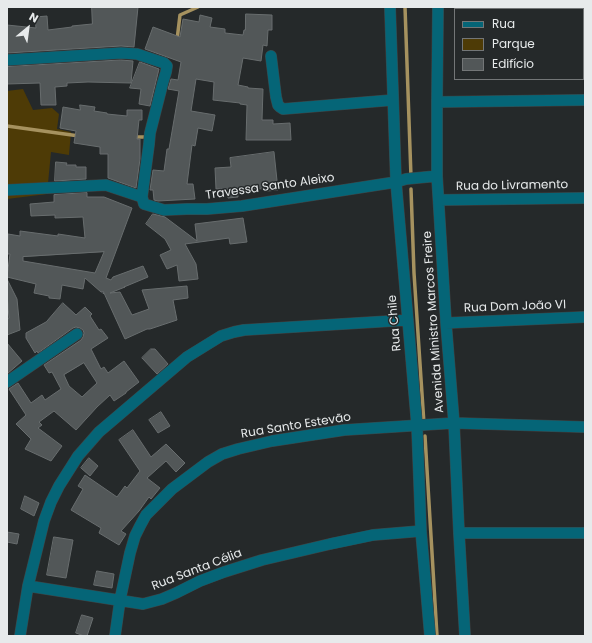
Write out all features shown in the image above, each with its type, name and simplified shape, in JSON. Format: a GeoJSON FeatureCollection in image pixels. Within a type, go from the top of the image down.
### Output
{"type":"FeatureCollection","features":[{"type":"Feature","properties":{"kind":"street","name":"Rua Chile"},"geometry":{"type":"LineString","coordinates":[[390,7],[393,100],[401,181],[408,320],[417,426],[422,531],[430,636]]}},
{"type":"Feature","properties":{"kind":"street","name":"Avenida Ministro Marcos Freire"},"geometry":{"type":"LineString","coordinates":[[438,7],[437,102],[439,200],[446,323],[454,423],[465,636]]}},
{"type":"Feature","properties":{"kind":"street"},"geometry":{"type":"LineString","coordinates":[[7,60],[121,53],[137,54],[164,63],[167,66],[150,133],[142,198],[106,185],[7,190]]}},
{"type":"Feature","properties":{"kind":"street"},"geometry":{"type":"LineString","coordinates":[[272,56],[276,97],[278,105],[283,109],[393,100]]}},
{"type":"Feature","properties":{"kind":"street"},"geometry":{"type":"LineString","coordinates":[[437,102],[585,100]]}},
{"type":"Feature","properties":{"kind":"street"},"geometry":{"type":"LineString","coordinates":[[401,181],[438,176]]}},
{"type":"Feature","properties":{"kind":"street","name":"Travessa Santo Aleixo"},"geometry":{"type":"LineString","coordinates":[[142,198],[144,204],[164,210],[207,210],[242,206],[401,181]]}},
{"type":"Feature","properties":{"kind":"street","name":"Rua do Livramento"},"geometry":{"type":"LineString","coordinates":[[439,200],[585,198]]}},
{"type":"Feature","properties":{"kind":"street","name":"Rua Dom João VI"},"geometry":{"type":"LineString","coordinates":[[446,323],[585,317]]}},
{"type":"Feature","properties":{"kind":"street"},"geometry":{"type":"LineString","coordinates":[[20,636],[28,586],[44,520],[59,486],[78,456],[99,432],[187,357],[221,336],[244,330],[408,320]]}},
{"type":"Feature","properties":{"kind":"street"},"geometry":{"type":"LineString","coordinates":[[7,382],[77,334]]}},
{"type":"Feature","properties":{"kind":"street","name":"Rua Santo Estevão"},"geometry":{"type":"LineString","coordinates":[[116,636],[120,600],[130,553],[135,536],[146,515],[172,489],[208,462],[222,454],[272,441],[344,430],[454,423],[585,427]]}},
{"type":"Feature","properties":{"kind":"street","name":"Rua Santa Célia"},"geometry":{"type":"LineString","coordinates":[[28,586],[143,604],[162,599],[200,581],[224,572],[262,560],[373,535],[422,531]]}},
{"type":"Feature","properties":{"kind":"street"},"geometry":{"type":"LineString","coordinates":[[459,533],[585,533]]}},
{"type":"Feature","properties":{"kind":"green space"},"geometry":{"type":"Polygon","coordinates":[[[23,89],[33,110],[52,108],[59,114],[57,129],[71,132],[69,155],[51,152],[47,194],[7,199],[7,91],[23,89]]]}},
{"type":"Feature","properties":{"kind":"building"},"geometry":{"type":"Polygon","coordinates":[[[92,7],[138,7],[134,47],[121,46],[7,53],[7,25],[36,28],[35,17],[47,16],[48,30],[92,24],[92,7]]]}},
{"type":"Feature","properties":{"kind":"building"},"geometry":{"type":"Polygon","coordinates":[[[246,14],[272,15],[272,30],[268,30],[267,46],[263,45],[261,61],[243,58],[238,85],[248,88],[263,89],[262,120],[273,120],[273,124],[290,123],[291,140],[246,140],[247,105],[213,100],[214,82],[196,79],[191,111],[215,115],[212,131],[198,128],[195,146],[192,145],[187,184],[193,184],[195,199],[154,200],[153,190],[150,190],[153,170],[164,171],[179,91],[168,89],[171,79],[178,80],[181,62],[145,49],[153,27],[180,37],[183,19],[199,22],[200,15],[212,18],[210,27],[225,29],[225,33],[243,35],[245,30],[246,14]]]}},
{"type":"Feature","properties":{"kind":"building"},"geometry":{"type":"Polygon","coordinates":[[[121,60],[133,61],[131,83],[67,83],[67,86],[55,87],[56,105],[41,105],[40,83],[7,84],[7,67],[121,60]]]}},
{"type":"Feature","properties":{"kind":"building"},"geometry":{"type":"Polygon","coordinates":[[[140,62],[159,69],[150,106],[139,104],[141,89],[130,88],[140,62]]]}},
{"type":"Feature","properties":{"kind":"building"},"geometry":{"type":"Polygon","coordinates":[[[80,105],[95,107],[94,111],[127,116],[127,110],[142,110],[142,120],[139,120],[137,139],[140,139],[140,159],[136,188],[108,178],[108,154],[100,154],[100,147],[74,143],[76,131],[60,128],[63,107],[80,110],[80,105]]]}},
{"type":"Feature","properties":{"kind":"building"},"geometry":{"type":"Polygon","coordinates":[[[274,152],[278,190],[267,191],[267,189],[237,188],[238,197],[228,198],[226,189],[216,189],[215,168],[231,167],[230,158],[274,152]]]}},
{"type":"Feature","properties":{"kind":"building"},"geometry":{"type":"Polygon","coordinates":[[[56,162],[67,163],[66,165],[76,165],[76,167],[86,167],[86,179],[55,181],[56,162]]]}},
{"type":"Feature","properties":{"kind":"building"},"geometry":{"type":"Polygon","coordinates":[[[87,193],[87,197],[104,197],[132,208],[106,278],[111,280],[113,277],[143,266],[148,277],[110,293],[120,292],[132,315],[149,309],[142,290],[187,286],[188,298],[173,300],[177,320],[147,329],[125,339],[104,293],[103,294],[104,292],[101,292],[85,278],[83,289],[62,285],[60,299],[49,298],[49,296],[34,293],[36,284],[7,277],[10,254],[7,254],[8,234],[20,236],[20,231],[85,238],[83,217],[55,218],[55,215],[31,216],[30,204],[54,202],[54,195],[87,193]],[[104,252],[23,257],[23,261],[95,273],[104,252]]]}},
{"type":"Feature","properties":{"kind":"building"},"geometry":{"type":"Polygon","coordinates":[[[153,214],[165,217],[197,241],[195,224],[243,218],[247,242],[230,244],[229,238],[185,244],[196,264],[198,279],[179,281],[177,265],[167,269],[160,255],[171,250],[165,239],[146,224],[153,214]]]}},
{"type":"Feature","properties":{"kind":"building"},"geometry":{"type":"Polygon","coordinates":[[[7,279],[17,299],[20,330],[7,335],[7,319],[9,318],[7,279]]]}},
{"type":"Feature","properties":{"kind":"building"},"geometry":{"type":"Polygon","coordinates":[[[63,303],[76,315],[85,307],[92,314],[90,316],[99,330],[101,329],[108,338],[91,349],[101,369],[104,367],[108,373],[124,361],[139,382],[114,401],[110,395],[76,430],[54,411],[39,422],[42,425],[38,428],[62,446],[51,461],[25,449],[31,439],[16,424],[26,415],[9,389],[18,383],[31,403],[42,395],[45,400],[61,389],[52,372],[49,373],[44,365],[81,340],[84,333],[80,328],[73,328],[38,353],[37,351],[35,353],[26,338],[26,333],[46,322],[63,303]],[[84,363],[64,375],[69,386],[82,397],[97,383],[84,363]]]}},
{"type":"Feature","properties":{"kind":"building"},"geometry":{"type":"Polygon","coordinates":[[[7,343],[22,361],[7,374],[7,343]]]}},
{"type":"Feature","properties":{"kind":"building"},"geometry":{"type":"Polygon","coordinates":[[[151,349],[155,349],[168,364],[157,374],[142,358],[151,349]]]}},
{"type":"Feature","properties":{"kind":"building"},"geometry":{"type":"Polygon","coordinates":[[[161,412],[170,426],[158,433],[149,420],[161,412]]]}},
{"type":"Feature","properties":{"kind":"building"},"geometry":{"type":"Polygon","coordinates":[[[133,430],[151,457],[166,444],[185,463],[176,472],[166,461],[147,478],[160,488],[151,499],[149,497],[121,531],[126,534],[119,545],[99,533],[101,528],[71,510],[83,489],[78,486],[85,475],[117,497],[125,486],[127,488],[140,471],[119,440],[133,430]]]}},
{"type":"Feature","properties":{"kind":"building"},"geometry":{"type":"Polygon","coordinates":[[[89,458],[98,466],[90,476],[81,468],[89,458]]]}},
{"type":"Feature","properties":{"kind":"building"},"geometry":{"type":"Polygon","coordinates":[[[25,496],[39,503],[34,516],[21,509],[25,496]]]}},
{"type":"Feature","properties":{"kind":"building"},"geometry":{"type":"Polygon","coordinates":[[[7,532],[19,534],[17,544],[7,542],[7,532]]]}},
{"type":"Feature","properties":{"kind":"building"},"geometry":{"type":"Polygon","coordinates":[[[54,537],[73,540],[66,578],[47,575],[54,537]]]}},
{"type":"Feature","properties":{"kind":"building"},"geometry":{"type":"Polygon","coordinates":[[[97,571],[114,574],[112,588],[94,585],[97,571]]]}},
{"type":"Feature","properties":{"kind":"building"},"geometry":{"type":"Polygon","coordinates":[[[82,615],[93,618],[87,636],[76,633],[82,615]]]}},
{"type":"Feature","properties":{"kind":"waterway"},"geometry":{"type":"LineString","coordinates":[[177,40],[180,15],[198,7]]}},
{"type":"Feature","properties":{"kind":"waterway"},"geometry":{"type":"LineString","coordinates":[[405,7],[411,177]]}},
{"type":"Feature","properties":{"kind":"waterway"},"geometry":{"type":"LineString","coordinates":[[7,126],[79,136]]}},
{"type":"Feature","properties":{"kind":"waterway"},"geometry":{"type":"LineString","coordinates":[[133,137],[147,137]]}},
{"type":"Feature","properties":{"kind":"waterway"},"geometry":{"type":"LineString","coordinates":[[411,189],[414,273],[424,424]]}},
{"type":"Feature","properties":{"kind":"waterway"},"geometry":{"type":"LineString","coordinates":[[425,436],[437,636]]}}]}
